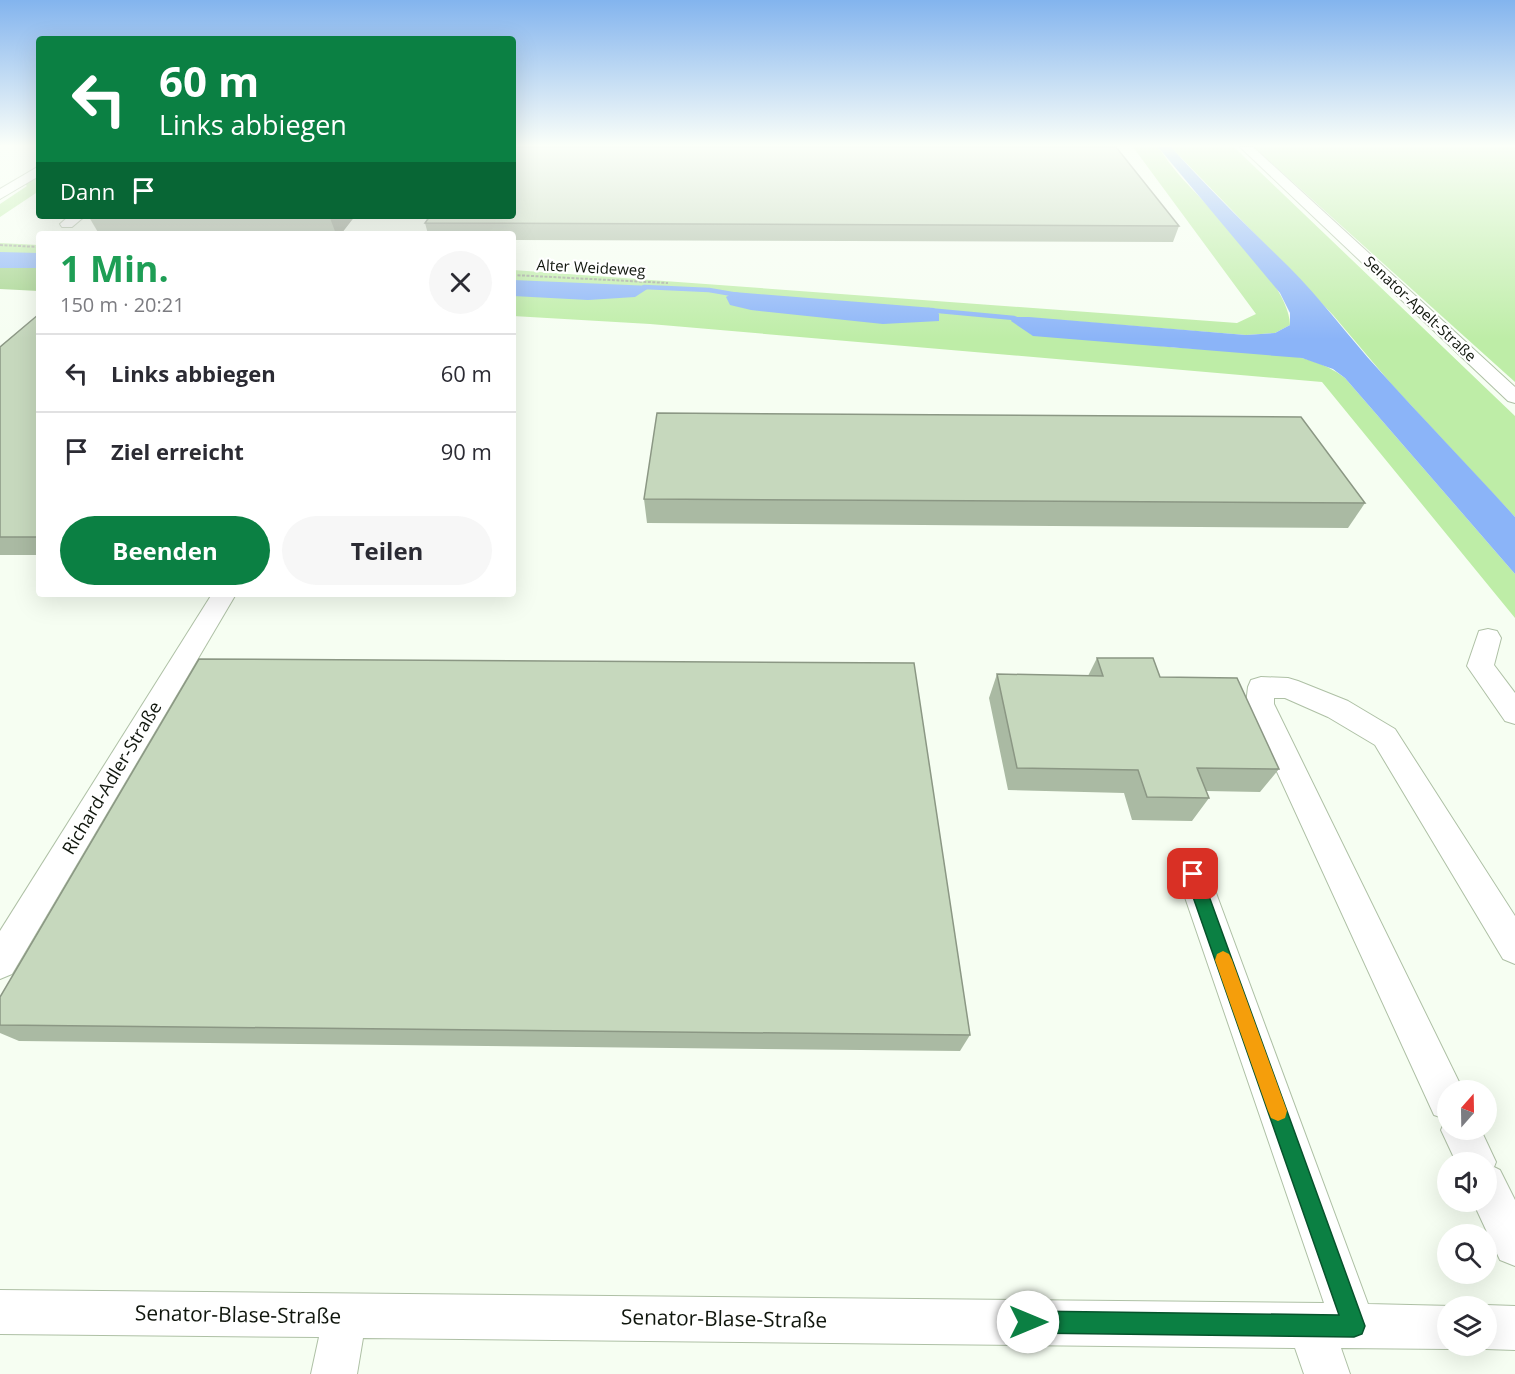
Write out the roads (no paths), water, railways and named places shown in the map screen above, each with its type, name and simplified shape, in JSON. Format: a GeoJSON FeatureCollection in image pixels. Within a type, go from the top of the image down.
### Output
{"type":"FeatureCollection","features":[{"type":"Feature","properties":{"kind":"street","name":"Senator-Apelt-Straße"},"geometry":{"type":"LineString","coordinates":[[1315,211],[1515,397]]}},
{"type":"Feature","properties":{"kind":"street","name":"Richard-Adler-Straße"},"geometry":{"type":"LineString","coordinates":[[0,962],[222,597]]}},
{"type":"Feature","properties":{"kind":"street"},"geometry":{"type":"LineString","coordinates":[[1488,638],[1480,666],[1515,713]]}},
{"type":"Feature","properties":{"kind":"street"},"geometry":{"type":"LineString","coordinates":[[1438,1080],[1260,704],[1261,687],[1288,688],[1338,709],[1385,737],[1515,945]]}},
{"type":"Feature","properties":{"kind":"street"},"geometry":{"type":"LineString","coordinates":[[1193,874],[1354,1326]]}},
{"type":"Feature","properties":{"kind":"street"},"geometry":{"type":"LineString","coordinates":[[1497,1207],[1515,1245]]}},
{"type":"Feature","properties":{"kind":"street","name":"Senator-Blase-Straße"},"geometry":{"type":"LineString","coordinates":[[0,1312],[1437,1327]]}},
{"type":"Feature","properties":{"kind":"street"},"geometry":{"type":"LineString","coordinates":[[334,1374],[345,1316]]}},
{"type":"Feature","properties":{"kind":"street"},"geometry":{"type":"LineString","coordinates":[[1310,1325],[1327,1374]]}},
{"type":"Feature","properties":{"kind":"street"},"geometry":{"type":"LineString","coordinates":[[1497,1327],[1515,1328]]}},
{"type":"Feature","properties":{"kind":"water"},"geometry":{"type":"Polygon","coordinates":[[[1212,211],[1232,211],[1289,267],[1379,370],[1515,517],[1515,574],[1345,378],[1333,369],[1302,358],[1033,336],[1011,321],[1013,317],[1029,317],[1246,335],[1275,333],[1290,325],[1290,313],[1280,293],[1212,211]]]}},
{"type":"Feature","properties":{"kind":"water"},"geometry":{"type":"Polygon","coordinates":[[[0,252],[36,253],[36,268],[0,268],[0,252]]]}},
{"type":"Feature","properties":{"kind":"water"},"geometry":{"type":"Polygon","coordinates":[[[516,280],[652,286],[635,297],[588,300],[516,296],[516,280]]]}},
{"type":"Feature","properties":{"kind":"water"},"geometry":{"type":"Polygon","coordinates":[[[734,292],[934,308],[939,314],[939,321],[883,324],[751,310],[730,305],[726,297],[734,292]]]}},
{"type":"Feature","properties":{"kind":"waterway"},"geometry":{"type":"LineString","coordinates":[[644,287],[709,290],[738,295]]}},
{"type":"Feature","properties":{"kind":"waterway"},"geometry":{"type":"LineString","coordinates":[[928,310],[1014,318],[1021,321]]}}]}
